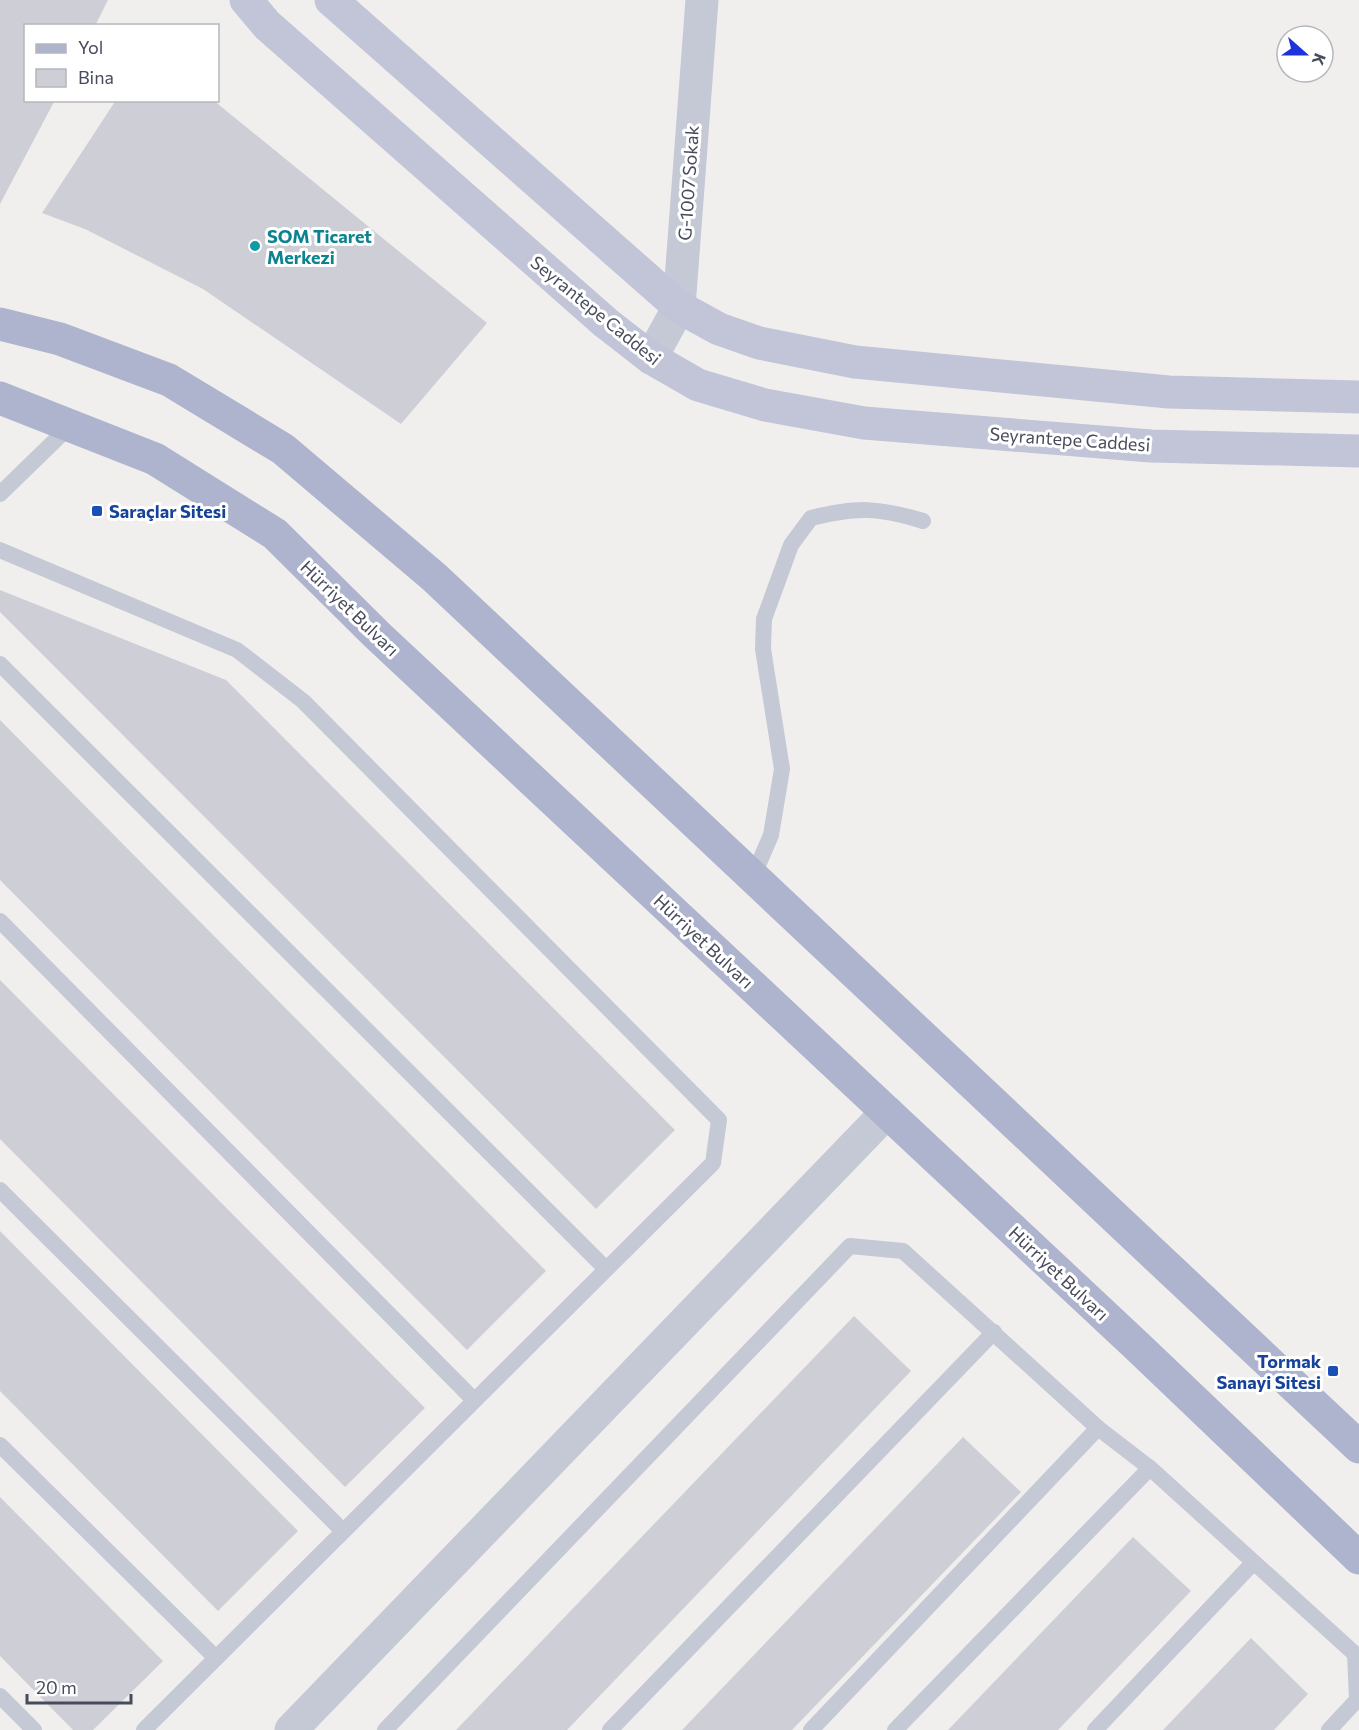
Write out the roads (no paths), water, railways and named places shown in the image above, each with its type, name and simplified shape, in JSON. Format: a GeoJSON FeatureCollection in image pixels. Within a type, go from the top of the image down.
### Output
{"type":"FeatureCollection","features":[{"type":"Feature","properties":{"kind":"main road","name":"Seyrantepe Caddesi"},"geometry":{"type":"LineString","coordinates":[[246,0],[267,25],[606,323],[651,358],[698,386],[765,405],[864,423],[1151,446],[1359,451]]}},
{"type":"Feature","properties":{"kind":"main road"},"geometry":{"type":"LineString","coordinates":[[331,0],[679,307],[719,329],[759,343],[855,362],[1169,392],[1359,398]]}},
{"type":"Feature","properties":{"kind":"main road"},"geometry":{"type":"LineString","coordinates":[[0,324],[60,339],[169,380],[284,449],[434,577],[1359,1447]]}},
{"type":"Feature","properties":{"kind":"main road","name":"Hürriyet Bulvarı"},"geometry":{"type":"LineString","coordinates":[[2,400],[155,459],[275,534],[376,635],[887,1112],[1359,1558]]}},
{"type":"Feature","properties":{"kind":"street","name":"G-1007 Sokak"},"geometry":{"type":"LineString","coordinates":[[651,358],[679,307],[702,0]]}},
{"type":"Feature","properties":{"kind":"street"},"geometry":{"type":"LineString","coordinates":[[291,1730],[887,1112]]}},
{"type":"Feature","properties":{"kind":"lane"},"geometry":{"type":"LineString","coordinates":[[0,494],[69,426]]}},
{"type":"Feature","properties":{"kind":"lane"},"geometry":{"type":"LineString","coordinates":[[753,877],[771,835],[782,769],[763,649],[764,619],[791,545],[811,518],[849,509],[885,510],[923,520]]}},
{"type":"Feature","properties":{"kind":"lane"},"geometry":{"type":"LineString","coordinates":[[0,550],[237,650],[303,701],[719,1120],[713,1163],[144,1730]]}},
{"type":"Feature","properties":{"kind":"lane"},"geometry":{"type":"LineString","coordinates":[[0,664],[606,1269]]}},
{"type":"Feature","properties":{"kind":"lane"},"geometry":{"type":"LineString","coordinates":[[0,921],[474,1400]]}},
{"type":"Feature","properties":{"kind":"lane"},"geometry":{"type":"LineString","coordinates":[[0,1190],[344,1531]]}},
{"type":"Feature","properties":{"kind":"lane"},"geometry":{"type":"LineString","coordinates":[[385,1730],[850,1246],[903,1251],[1098,1428],[1150,1468],[1355,1654],[1358,1700],[1329,1730]]}},
{"type":"Feature","properties":{"kind":"lane"},"geometry":{"type":"LineString","coordinates":[[610,1730],[993,1332]]}},
{"type":"Feature","properties":{"kind":"lane"},"geometry":{"type":"LineString","coordinates":[[811,1730],[1098,1428]]}},
{"type":"Feature","properties":{"kind":"lane"},"geometry":{"type":"LineString","coordinates":[[0,1445],[216,1658]]}},
{"type":"Feature","properties":{"kind":"lane"},"geometry":{"type":"LineString","coordinates":[[895,1730],[1150,1468]]}},
{"type":"Feature","properties":{"kind":"lane"},"geometry":{"type":"LineString","coordinates":[[1095,1730],[1253,1563]]}},
{"type":"Feature","properties":{"kind":"lane"},"geometry":{"type":"LineString","coordinates":[[0,1696],[34,1730]]}},
{"type":"Feature","properties":{"kind":"place","name":"SOM Ticaret Merkezi"},"geometry":{"type":"Point","coordinates":[255,246]}},
{"type":"Feature","properties":{"kind":"place","name":"Saraçlar Sitesi"},"geometry":{"type":"Point","coordinates":[97,511]}},
{"type":"Feature","properties":{"kind":"place","name":"Tormak Sanayi Sitesi"},"geometry":{"type":"Point","coordinates":[1333,1371]}}]}
